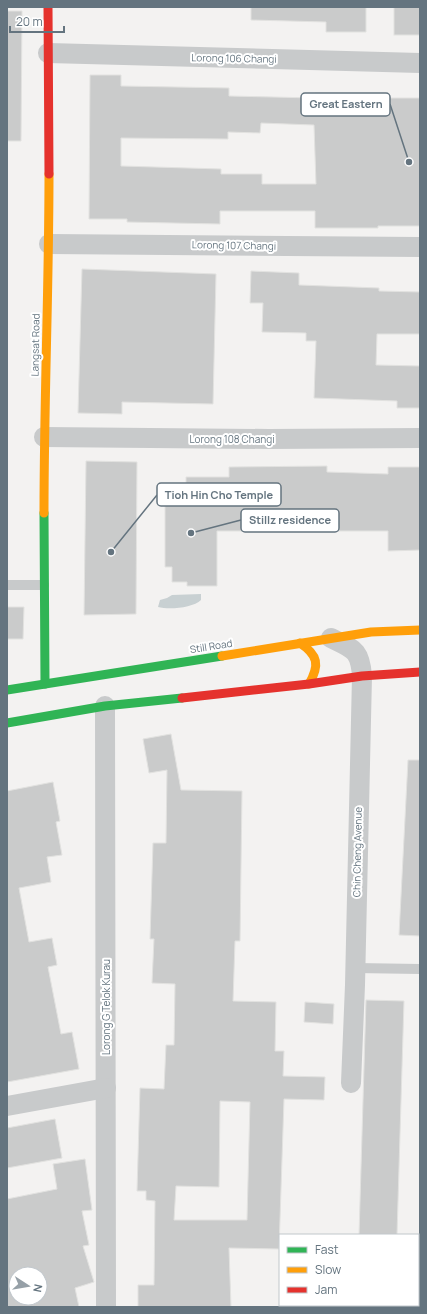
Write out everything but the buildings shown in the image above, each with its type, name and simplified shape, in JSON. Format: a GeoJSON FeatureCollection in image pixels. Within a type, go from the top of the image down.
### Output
{"type":"FeatureCollection","features":[{"type":"Feature","properties":{"kind":"main road","name":"Langsat Road"},"geometry":{"type":"LineString","coordinates":[[45,684],[44,437],[49,244],[48,7]]}},
{"type":"Feature","properties":{"kind":"main road","name":"Still Road"},"geometry":{"type":"LineString","coordinates":[[7,690],[371,632],[420,630]]}},
{"type":"Feature","properties":{"kind":"main road"},"geometry":{"type":"LineString","coordinates":[[300,643],[309,648],[314,655],[317,664],[315,674],[309,684]]}},
{"type":"Feature","properties":{"kind":"main road"},"geometry":{"type":"LineString","coordinates":[[7,723],[104,706],[309,684],[362,676],[420,672]]}},
{"type":"Feature","properties":{"kind":"street","name":"Lorong 106 Changi"},"geometry":{"type":"LineString","coordinates":[[48,53],[420,63]]}},
{"type":"Feature","properties":{"kind":"street","name":"Lorong 107 Changi"},"geometry":{"type":"LineString","coordinates":[[49,244],[420,247]]}},
{"type":"Feature","properties":{"kind":"street","name":"Lorong 108 Changi"},"geometry":{"type":"LineString","coordinates":[[44,437],[269,439],[420,438]]}},
{"type":"Feature","properties":{"kind":"street","name":"Chin Cheng Avenue"},"geometry":{"type":"LineString","coordinates":[[331,638],[354,650],[361,663],[362,676],[351,1083]]}},
{"type":"Feature","properties":{"kind":"street","name":"Lorong G Telok Kurau"},"geometry":{"type":"LineString","coordinates":[[104,706],[106,1307]]}},
{"type":"Feature","properties":{"kind":"street"},"geometry":{"type":"LineString","coordinates":[[7,1106],[106,1088]]}},
{"type":"Feature","properties":{"kind":"lane"},"geometry":{"type":"LineString","coordinates":[[7,585],[44,586]]}},
{"type":"Feature","properties":{"kind":"lane"},"geometry":{"type":"LineString","coordinates":[[355,968],[420,969]]}},
{"type":"Feature","properties":{"kind":"shaded area"},"geometry":{"type":"Polygon","coordinates":[[[201,594],[201,600],[187,607],[158,607],[160,600],[172,595],[201,594]]]}},
{"type":"Feature","properties":{"kind":"traffic: fast"},"geometry":{"type":"LineString","coordinates":[[44,513],[45,684]]}},
{"type":"Feature","properties":{"kind":"traffic: fast"},"geometry":{"type":"LineString","coordinates":[[7,690],[222,656]]}},
{"type":"Feature","properties":{"kind":"traffic: fast"},"geometry":{"type":"LineString","coordinates":[[7,723],[105,706],[182,698]]}},
{"type":"Feature","properties":{"kind":"traffic: slow"},"geometry":{"type":"LineString","coordinates":[[44,513],[49,174]]}},
{"type":"Feature","properties":{"kind":"traffic: slow"},"geometry":{"type":"LineString","coordinates":[[222,656],[371,632],[420,630]]}},
{"type":"Feature","properties":{"kind":"traffic: slow"},"geometry":{"type":"LineString","coordinates":[[300,643],[314,656],[316,666],[309,684]]}},
{"type":"Feature","properties":{"kind":"traffic: jam"},"geometry":{"type":"LineString","coordinates":[[48,7],[49,174]]}},
{"type":"Feature","properties":{"kind":"traffic: jam"},"geometry":{"type":"LineString","coordinates":[[182,698],[309,684],[362,676],[420,672]]}},
{"type":"Feature","properties":{"kind":"place","name":"Great Eastern"},"geometry":{"type":"Point","coordinates":[409,162]}},
{"type":"Feature","properties":{"kind":"place","name":"Stillz residence"},"geometry":{"type":"Point","coordinates":[191,533]}},
{"type":"Feature","properties":{"kind":"place","name":"Tioh Hin Cho Temple"},"geometry":{"type":"Point","coordinates":[111,552]}}]}
